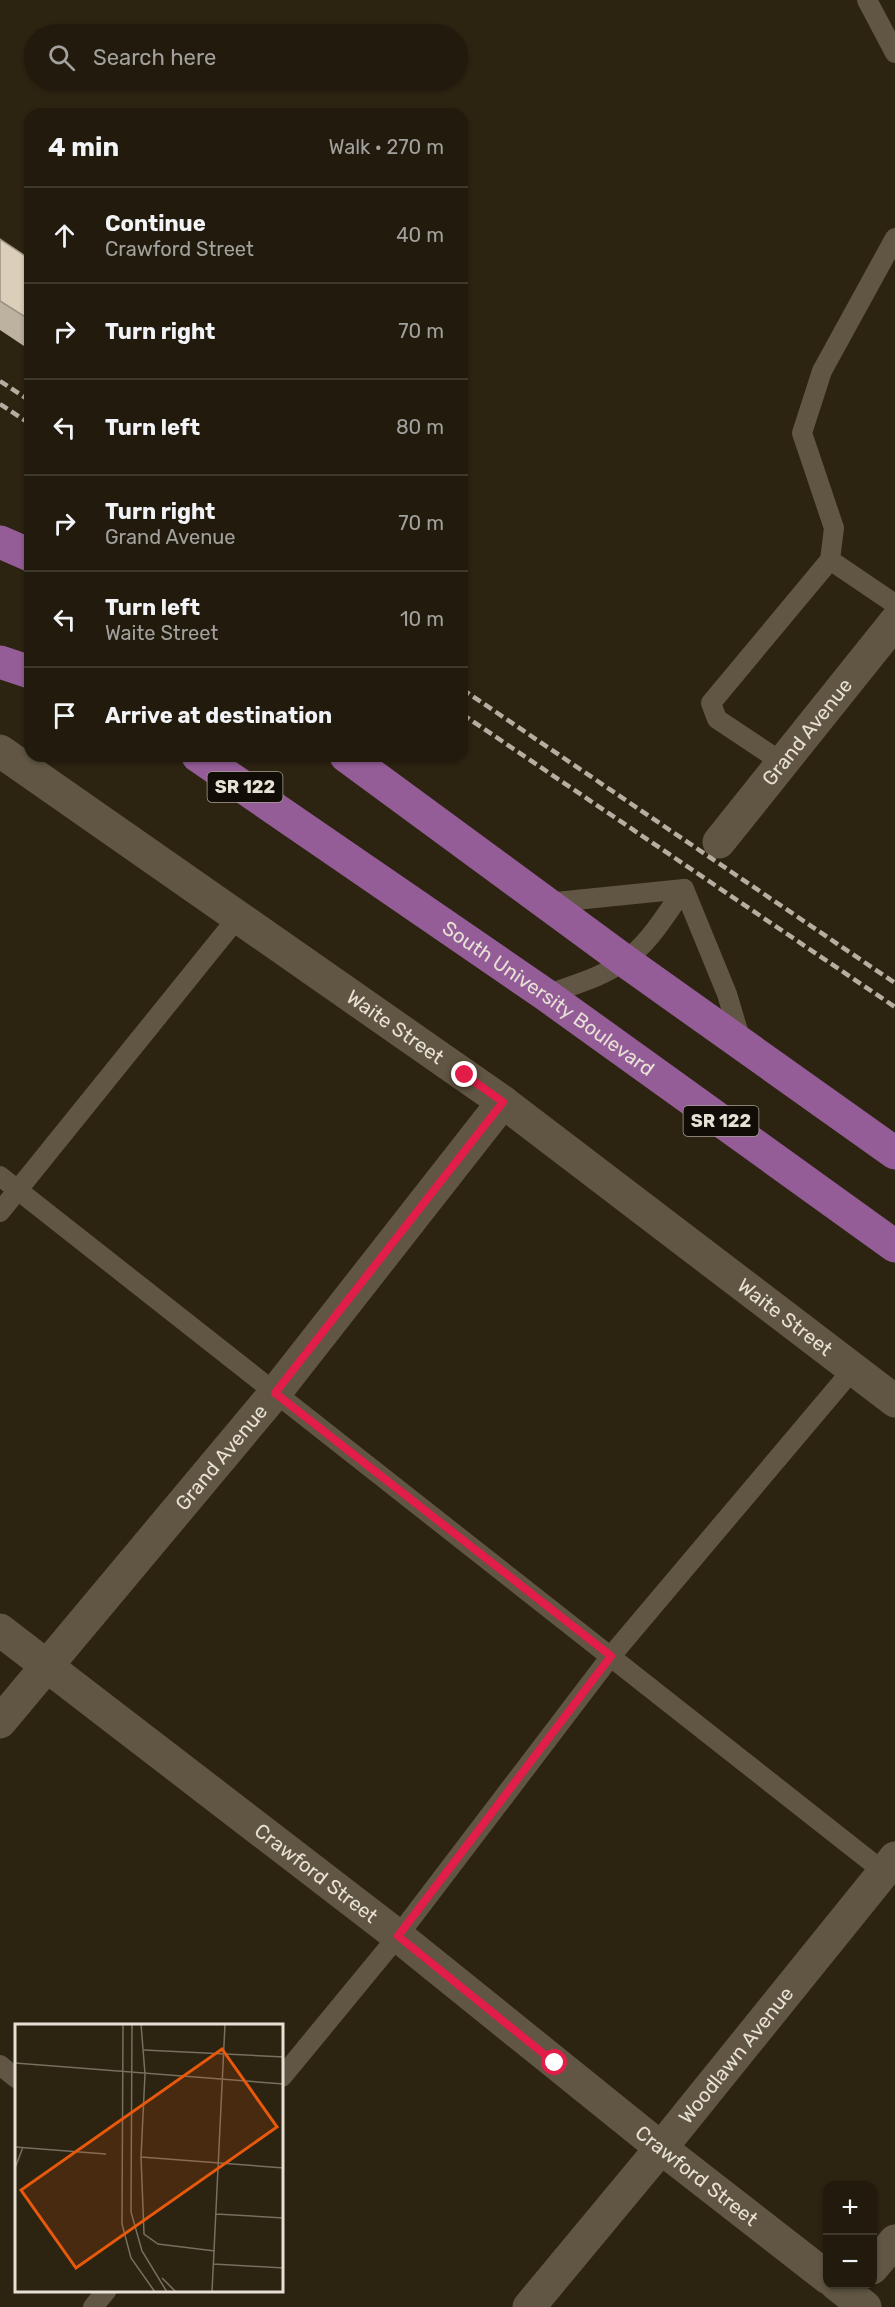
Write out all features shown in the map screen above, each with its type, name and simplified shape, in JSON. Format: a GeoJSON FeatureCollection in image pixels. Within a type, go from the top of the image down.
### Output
{"type":"FeatureCollection","features":[{"type":"Feature","properties":{"kind":"main road"},"geometry":{"type":"LineString","coordinates":[[0,542],[24,552]]}},
{"type":"Feature","properties":{"kind":"main road"},"geometry":{"type":"LineString","coordinates":[[0,662],[24,670]]}},
{"type":"Feature","properties":{"kind":"main road","name":"South University Boulevard"},"geometry":{"type":"LineString","coordinates":[[207,762],[546,995],[895,1246]]}},
{"type":"Feature","properties":{"kind":"main road"},"geometry":{"type":"LineString","coordinates":[[353,762],[625,961],[895,1152]]}},
{"type":"Feature","properties":{"kind":"street","name":"Grand Avenue"},"geometry":{"type":"LineString","coordinates":[[719,842],[895,622]]}},
{"type":"Feature","properties":{"kind":"street","name":"Waite Street"},"geometry":{"type":"LineString","coordinates":[[0,751],[503,1102],[895,1401]]}},
{"type":"Feature","properties":{"kind":"street","name":"Grand Avenue"},"geometry":{"type":"LineString","coordinates":[[0,1722],[275,1393],[503,1102]]}},
{"type":"Feature","properties":{"kind":"street","name":"Crawford Street"},"geometry":{"type":"LineString","coordinates":[[0,1630],[398,1936],[661,2148],[846,2293]]}},
{"type":"Feature","properties":{"kind":"street","name":"Woodlawn Avenue"},"geometry":{"type":"LineString","coordinates":[[529,2307],[661,2148],[889,1865]]}},
{"type":"Feature","properties":{"kind":"street"},"geometry":{"type":"LineString","coordinates":[[877,2263],[895,2241]]}},
{"type":"Feature","properties":{"kind":"lane"},"geometry":{"type":"LineString","coordinates":[[867,0],[895,53]]}},
{"type":"Feature","properties":{"kind":"lane"},"geometry":{"type":"LineString","coordinates":[[783,763],[717,719],[711,703],[830,560],[834,528],[802,433],[822,371],[895,238]]}},
{"type":"Feature","properties":{"kind":"lane"},"geometry":{"type":"LineString","coordinates":[[830,560],[895,604]]}},
{"type":"Feature","properties":{"kind":"lane"},"geometry":{"type":"LineString","coordinates":[[546,995],[602,974],[625,961],[652,933],[684,889]]}},
{"type":"Feature","properties":{"kind":"lane"},"geometry":{"type":"LineString","coordinates":[[546,903],[684,889]]}},
{"type":"Feature","properties":{"kind":"lane"},"geometry":{"type":"LineString","coordinates":[[684,889],[727,994],[741,1041]]}},
{"type":"Feature","properties":{"kind":"lane"},"geometry":{"type":"LineString","coordinates":[[0,1212],[238,917]]}},
{"type":"Feature","properties":{"kind":"lane"},"geometry":{"type":"LineString","coordinates":[[0,1176],[611,1656],[889,1865]]}},
{"type":"Feature","properties":{"kind":"lane"},"geometry":{"type":"LineString","coordinates":[[284,2075],[398,1936],[611,1656],[854,1368]]}},
{"type":"Feature","properties":{"kind":"lane"},"geometry":{"type":"LineString","coordinates":[[0,2065],[15,2077]]}},
{"type":"Feature","properties":{"kind":"lane"},"geometry":{"type":"LineString","coordinates":[[93,2307],[105,2292]]}},
{"type":"Feature","properties":{"kind":"building"},"geometry":{"type":"Polygon","coordinates":[[[0,239],[24,255],[24,316],[0,301],[0,239]]]}},
{"type":"Feature","properties":{"kind":"railway"},"geometry":{"type":"LineString","coordinates":[[0,381],[24,397]]}},
{"type":"Feature","properties":{"kind":"railway"},"geometry":{"type":"LineString","coordinates":[[0,404],[24,420]]}},
{"type":"Feature","properties":{"kind":"railway"},"geometry":{"type":"LineString","coordinates":[[468,693],[895,983]]}},
{"type":"Feature","properties":{"kind":"railway"},"geometry":{"type":"LineString","coordinates":[[468,718],[895,1007]]}},
{"type":"Feature","properties":{"kind":"route"},"geometry":{"type":"LineString","coordinates":[[465,1075],[503,1102],[275,1393],[611,1656],[398,1936],[555,2063]]}}]}
